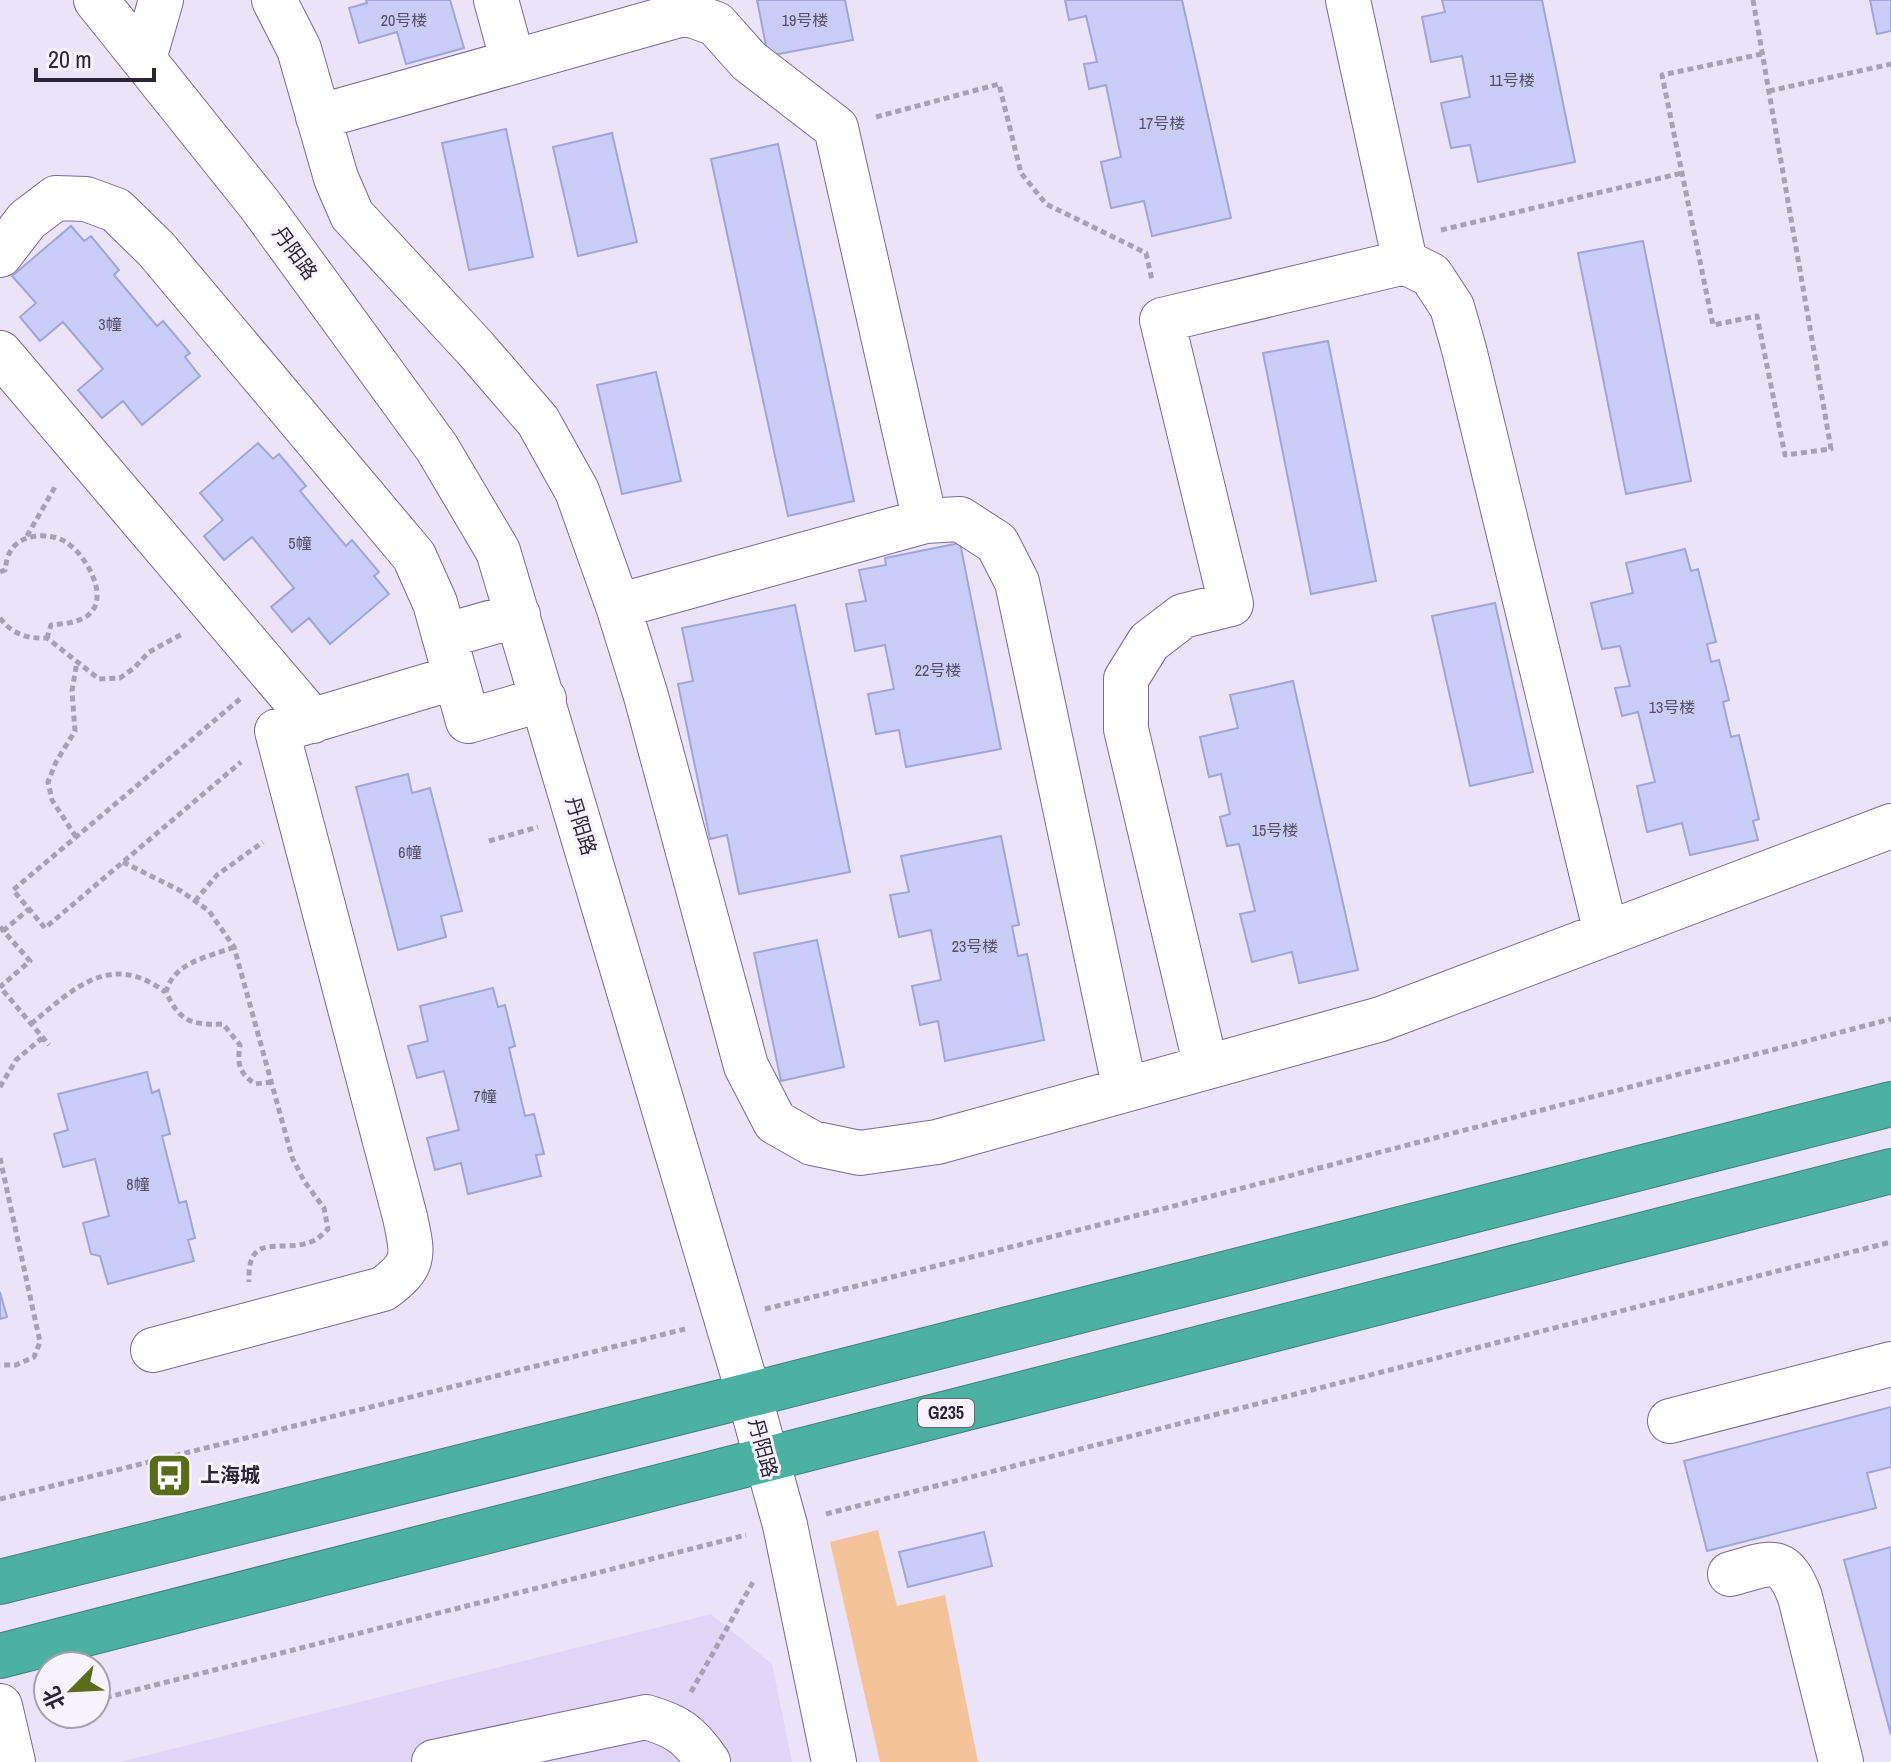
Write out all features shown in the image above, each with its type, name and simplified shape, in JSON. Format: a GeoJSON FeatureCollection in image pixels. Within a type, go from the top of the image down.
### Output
{"type":"FeatureCollection","features":[{"type":"Feature","properties":{"kind":"highway"},"geometry":{"type":"LineString","coordinates":[[0,1582],[1891,1104]]}},
{"type":"Feature","properties":{"kind":"highway","name":"G235"},"geometry":{"type":"LineString","coordinates":[[0,1656],[1891,1171]]}},
{"type":"Feature","properties":{"kind":"street","name":"丹阳路"},"geometry":{"type":"LineString","coordinates":[[96,0],[260,205],[437,448],[498,551],[749,1395],[785,1525],[834,1762]]}},
{"type":"Feature","properties":{"kind":"street"},"geometry":{"type":"LineString","coordinates":[[144,59],[161,0]]}},
{"type":"Feature","properties":{"kind":"street"},"geometry":{"type":"LineString","coordinates":[[274,0],[299,49],[336,178],[352,215],[538,421],[577,491],[646,696],[746,1066],[775,1122],[812,1143],[860,1153],[937,1142],[1381,1019],[1891,826]]}},
{"type":"Feature","properties":{"kind":"street"},"geometry":{"type":"LineString","coordinates":[[496,0],[513,62]]}},
{"type":"Feature","properties":{"kind":"street"},"geometry":{"type":"LineString","coordinates":[[1348,0],[1402,251],[1431,275],[1452,307],[1464,349],[1606,933]]}},
{"type":"Feature","properties":{"kind":"street"},"geometry":{"type":"LineString","coordinates":[[318,117],[513,62],[685,7],[716,24],[749,61],[836,128],[925,521]]}},
{"type":"Feature","properties":{"kind":"street"},"geometry":{"type":"LineString","coordinates":[[0,255],[27,220],[56,198],[86,199],[116,210],[156,249],[414,556],[435,603],[468,721],[544,699]]}},
{"type":"Feature","properties":{"kind":"street"},"geometry":{"type":"LineString","coordinates":[[1206,1067],[1126,729],[1126,679],[1149,642],[1183,616],[1231,604],[1162,320],[1402,251]]}},
{"type":"Feature","properties":{"kind":"street"},"geometry":{"type":"LineString","coordinates":[[0,353],[295,726],[304,832],[412,1250],[405,1273],[383,1289],[153,1350]]}},
{"type":"Feature","properties":{"kind":"street"},"geometry":{"type":"LineString","coordinates":[[618,606],[925,521],[960,519],[997,543],[1017,582],[1125,1090]]}},
{"type":"Feature","properties":{"kind":"street"},"geometry":{"type":"LineString","coordinates":[[295,726],[450,656],[518,615]]}},
{"type":"Feature","properties":{"kind":"street"},"geometry":{"type":"LineString","coordinates":[[1670,1421],[1891,1364]]}},
{"type":"Feature","properties":{"kind":"street"},"geometry":{"type":"LineString","coordinates":[[1730,1574],[1767,1565],[1777,1565],[1791,1573],[1800,1597],[1841,1762]]}},
{"type":"Feature","properties":{"kind":"street"},"geometry":{"type":"LineString","coordinates":[[0,1706],[13,1762]]}},
{"type":"Feature","properties":{"kind":"street"},"geometry":{"type":"LineString","coordinates":[[434,1762],[646,1717],[673,1725],[690,1739],[708,1762]]}},
{"type":"Feature","properties":{"kind":"path"},"geometry":{"type":"LineString","coordinates":[[1753,0],[1831,449],[1785,455],[1757,316],[1713,325],[1662,75],[1762,54]]}},
{"type":"Feature","properties":{"kind":"path"},"geometry":{"type":"LineString","coordinates":[[1769,91],[1891,64]]}},
{"type":"Feature","properties":{"kind":"path"},"geometry":{"type":"LineString","coordinates":[[836,128],[999,84],[1021,173],[1046,204],[1146,253],[1162,320]]}},
{"type":"Feature","properties":{"kind":"path"},"geometry":{"type":"LineString","coordinates":[[1402,251],[1682,173]]}},
{"type":"Feature","properties":{"kind":"path"},"geometry":{"type":"LineString","coordinates":[[0,572],[5,570],[11,549],[27,537],[55,487]]}},
{"type":"Feature","properties":{"kind":"path"},"geometry":{"type":"LineString","coordinates":[[27,537],[42,535],[65,542],[88,566],[97,586],[97,600],[89,615],[69,623],[51,625],[47,638]]}},
{"type":"Feature","properties":{"kind":"path"},"geometry":{"type":"LineString","coordinates":[[0,618],[10,630],[33,639],[47,638],[99,679],[120,678],[149,652],[192,629]]}},
{"type":"Feature","properties":{"kind":"path"},"geometry":{"type":"LineString","coordinates":[[76,837],[52,800],[48,782],[75,731],[72,691],[77,662]]}},
{"type":"Feature","properties":{"kind":"path"},"geometry":{"type":"LineString","coordinates":[[246,693],[295,726],[45,928],[13,890],[246,693]]}},
{"type":"Feature","properties":{"kind":"path"},"geometry":{"type":"LineString","coordinates":[[195,901],[217,875],[248,851],[265,841],[304,832]]}},
{"type":"Feature","properties":{"kind":"path"},"geometry":{"type":"LineString","coordinates":[[123,862],[209,911],[234,947],[292,1157],[304,1181],[324,1208],[328,1229],[316,1241],[295,1246],[268,1245],[255,1252],[248,1264],[249,1287],[257,1322]]}},
{"type":"Feature","properties":{"kind":"path"},"geometry":{"type":"LineString","coordinates":[[29,909],[2,929],[30,961],[0,987],[49,1045]]}},
{"type":"Feature","properties":{"kind":"path"},"geometry":{"type":"LineString","coordinates":[[166,992],[170,977],[184,966],[234,947]]}},
{"type":"Feature","properties":{"kind":"path"},"geometry":{"type":"LineString","coordinates":[[31,1024],[76,987],[111,973],[128,974],[148,979],[166,992],[173,1008],[185,1020],[223,1024],[240,1045],[237,1060],[242,1075],[255,1084],[271,1082]]}},
{"type":"Feature","properties":{"kind":"path"},"geometry":{"type":"LineString","coordinates":[[0,1499],[1162,1209],[1891,1019]]}},
{"type":"Feature","properties":{"kind":"path"},"geometry":{"type":"LineString","coordinates":[[0,1087],[16,1060],[42,1038]]}},
{"type":"Feature","properties":{"kind":"path"},"geometry":{"type":"LineString","coordinates":[[0,1158],[40,1342],[34,1357],[16,1365],[0,1365]]}},
{"type":"Feature","properties":{"kind":"path"},"geometry":{"type":"LineString","coordinates":[[112,1696],[1891,1242]]}},
{"type":"Feature","properties":{"kind":"path"},"geometry":{"type":"LineString","coordinates":[[673,1725],[785,1525]]}},
{"type":"Feature","properties":{"kind":"shaded area"},"geometry":{"type":"Polygon","coordinates":[[[878,1530],[897,1606],[945,1595],[978,1762],[880,1762],[830,1542],[878,1530]]]}},
{"type":"Feature","properties":{"kind":"shaded area"},"geometry":{"type":"Polygon","coordinates":[[[711,1614],[772,1664],[792,1762],[120,1762],[711,1614]]]}},
{"type":"Feature","properties":{"kind":"building"},"geometry":{"type":"Polygon","coordinates":[[[366,0],[450,0],[464,48],[406,64],[397,32],[359,43],[349,8],[367,3],[366,0]]]}},
{"type":"Feature","properties":{"kind":"building"},"geometry":{"type":"Polygon","coordinates":[[[757,0],[845,0],[853,40],[768,56],[757,0]]]}},
{"type":"Feature","properties":{"kind":"building"},"geometry":{"type":"Polygon","coordinates":[[[1065,0],[1182,0],[1231,218],[1152,236],[1144,201],[1111,208],[1101,162],[1121,157],[1106,85],[1089,89],[1084,64],[1097,62],[1086,16],[1069,20],[1065,0]]]}},
{"type":"Feature","properties":{"kind":"building"},"geometry":{"type":"Polygon","coordinates":[[[1442,0],[1542,0],[1575,162],[1478,182],[1470,145],[1451,148],[1441,103],[1470,97],[1462,56],[1431,62],[1422,17],[1445,12],[1442,0]]]}},
{"type":"Feature","properties":{"kind":"building"},"geometry":{"type":"Polygon","coordinates":[[[1870,0],[1891,0],[1891,31],[1877,34],[1870,0]]]}},
{"type":"Feature","properties":{"kind":"building"},"geometry":{"type":"Polygon","coordinates":[[[506,129],[533,257],[469,270],[442,143],[506,129]]]}},
{"type":"Feature","properties":{"kind":"building"},"geometry":{"type":"Polygon","coordinates":[[[612,133],[637,242],[578,256],[553,147],[612,133]]]}},
{"type":"Feature","properties":{"kind":"building"},"geometry":{"type":"Polygon","coordinates":[[[778,144],[854,501],[788,516],[711,159],[778,144]]]}},
{"type":"Feature","properties":{"kind":"building"},"geometry":{"type":"Polygon","coordinates":[[[71,226],[84,241],[91,236],[119,270],[114,275],[157,326],[163,321],[190,353],[185,357],[200,376],[142,425],[123,401],[102,418],[78,390],[103,369],[63,322],[40,341],[20,317],[36,303],[12,276],[71,226]]]}},
{"type":"Feature","properties":{"kind":"building"},"geometry":{"type":"Polygon","coordinates":[[[1643,241],[1691,481],[1626,494],[1578,253],[1643,241]]]}},
{"type":"Feature","properties":{"kind":"building"},"geometry":{"type":"Polygon","coordinates":[[[1328,341],[1376,581],[1311,594],[1263,353],[1328,341]]]}},
{"type":"Feature","properties":{"kind":"building"},"geometry":{"type":"Polygon","coordinates":[[[656,372],[681,481],[622,494],[597,385],[656,372]]]}},
{"type":"Feature","properties":{"kind":"building"},"geometry":{"type":"Polygon","coordinates":[[[258,443],[273,459],[279,454],[306,486],[300,491],[346,546],[352,540],[379,572],[374,576],[389,594],[330,644],[309,618],[292,632],[271,607],[294,588],[252,537],[224,560],[204,536],[223,520],[200,493],[258,443]]]}},
{"type":"Feature","properties":{"kind":"building"},"geometry":{"type":"Polygon","coordinates":[[[960,543],[1001,749],[906,767],[899,730],[876,734],[868,694],[894,689],[885,645],[855,651],[846,604],[866,601],[859,570],[886,565],[885,558],[960,543]]]}},
{"type":"Feature","properties":{"kind":"building"},"geometry":{"type":"Polygon","coordinates":[[[1685,549],[1691,571],[1698,569],[1716,642],[1707,644],[1711,662],[1719,660],[1729,700],[1723,702],[1731,737],[1739,735],[1759,819],[1753,821],[1758,840],[1690,855],[1682,823],[1647,832],[1637,786],[1655,782],[1638,712],[1622,716],[1615,688],[1630,686],[1620,646],[1602,649],[1591,603],[1633,593],[1626,563],[1685,549]]]}},
{"type":"Feature","properties":{"kind":"building"},"geometry":{"type":"Polygon","coordinates":[[[1495,603],[1533,772],[1470,786],[1432,616],[1495,603]]]}},
{"type":"Feature","properties":{"kind":"building"},"geometry":{"type":"Polygon","coordinates":[[[795,605],[850,872],[739,894],[727,835],[710,839],[678,684],[693,681],[682,628],[795,605]]]}},
{"type":"Feature","properties":{"kind":"building"},"geometry":{"type":"Polygon","coordinates":[[[1293,681],[1358,970],[1299,983],[1292,952],[1252,962],[1240,914],[1255,911],[1239,844],[1227,846],[1220,817],[1230,814],[1221,774],[1209,777],[1200,737],[1238,728],[1230,695],[1293,681]]]}},
{"type":"Feature","properties":{"kind":"building"},"geometry":{"type":"Polygon","coordinates":[[[408,774],[412,793],[430,788],[462,911],[441,916],[446,937],[398,950],[356,787],[408,774]]]}},
{"type":"Feature","properties":{"kind":"building"},"geometry":{"type":"Polygon","coordinates":[[[1001,836],[1019,925],[1012,926],[1018,956],[1027,954],[1044,1040],[945,1061],[938,1021],[920,1025],[912,986],[941,980],[931,930],[899,937],[890,895],[909,892],[901,856],[1001,836]]]}},
{"type":"Feature","properties":{"kind":"building"},"geometry":{"type":"Polygon","coordinates":[[[817,940],[844,1067],[781,1081],[754,953],[817,940]]]}},
{"type":"Feature","properties":{"kind":"building"},"geometry":{"type":"Polygon","coordinates":[[[493,988],[498,1007],[505,1005],[515,1046],[509,1048],[525,1116],[534,1114],[544,1154],[536,1155],[541,1176],[468,1194],[461,1163],[435,1170],[427,1138],[459,1130],[444,1071],[417,1078],[408,1046],[428,1041],[420,1006],[493,988]]]}},
{"type":"Feature","properties":{"kind":"building"},"geometry":{"type":"Polygon","coordinates":[[[147,1072],[152,1093],[159,1090],[170,1134],[162,1136],[179,1203],[186,1201],[195,1238],[188,1240],[194,1261],[108,1284],[100,1256],[91,1254],[83,1223],[109,1216],[95,1159],[63,1167],[54,1134],[68,1130],[58,1094],[147,1072]]]}},
{"type":"Feature","properties":{"kind":"building"},"geometry":{"type":"Polygon","coordinates":[[[0,1292],[7,1317],[0,1319],[0,1292]]]}},
{"type":"Feature","properties":{"kind":"building"},"geometry":{"type":"Polygon","coordinates":[[[1891,1407],[1891,1467],[1867,1473],[1876,1508],[1707,1551],[1684,1461],[1891,1407]]]}},
{"type":"Feature","properties":{"kind":"building"},"geometry":{"type":"Polygon","coordinates":[[[984,1532],[992,1566],[908,1587],[899,1552],[984,1532]]]}},
{"type":"Feature","properties":{"kind":"building"},"geometry":{"type":"Polygon","coordinates":[[[1891,1547],[1891,1735],[1844,1560],[1891,1547]]]}},
{"type":"Feature","properties":{"kind":"place","name":"上海城"},"geometry":{"type":"Point","coordinates":[169,1475]}}]}
